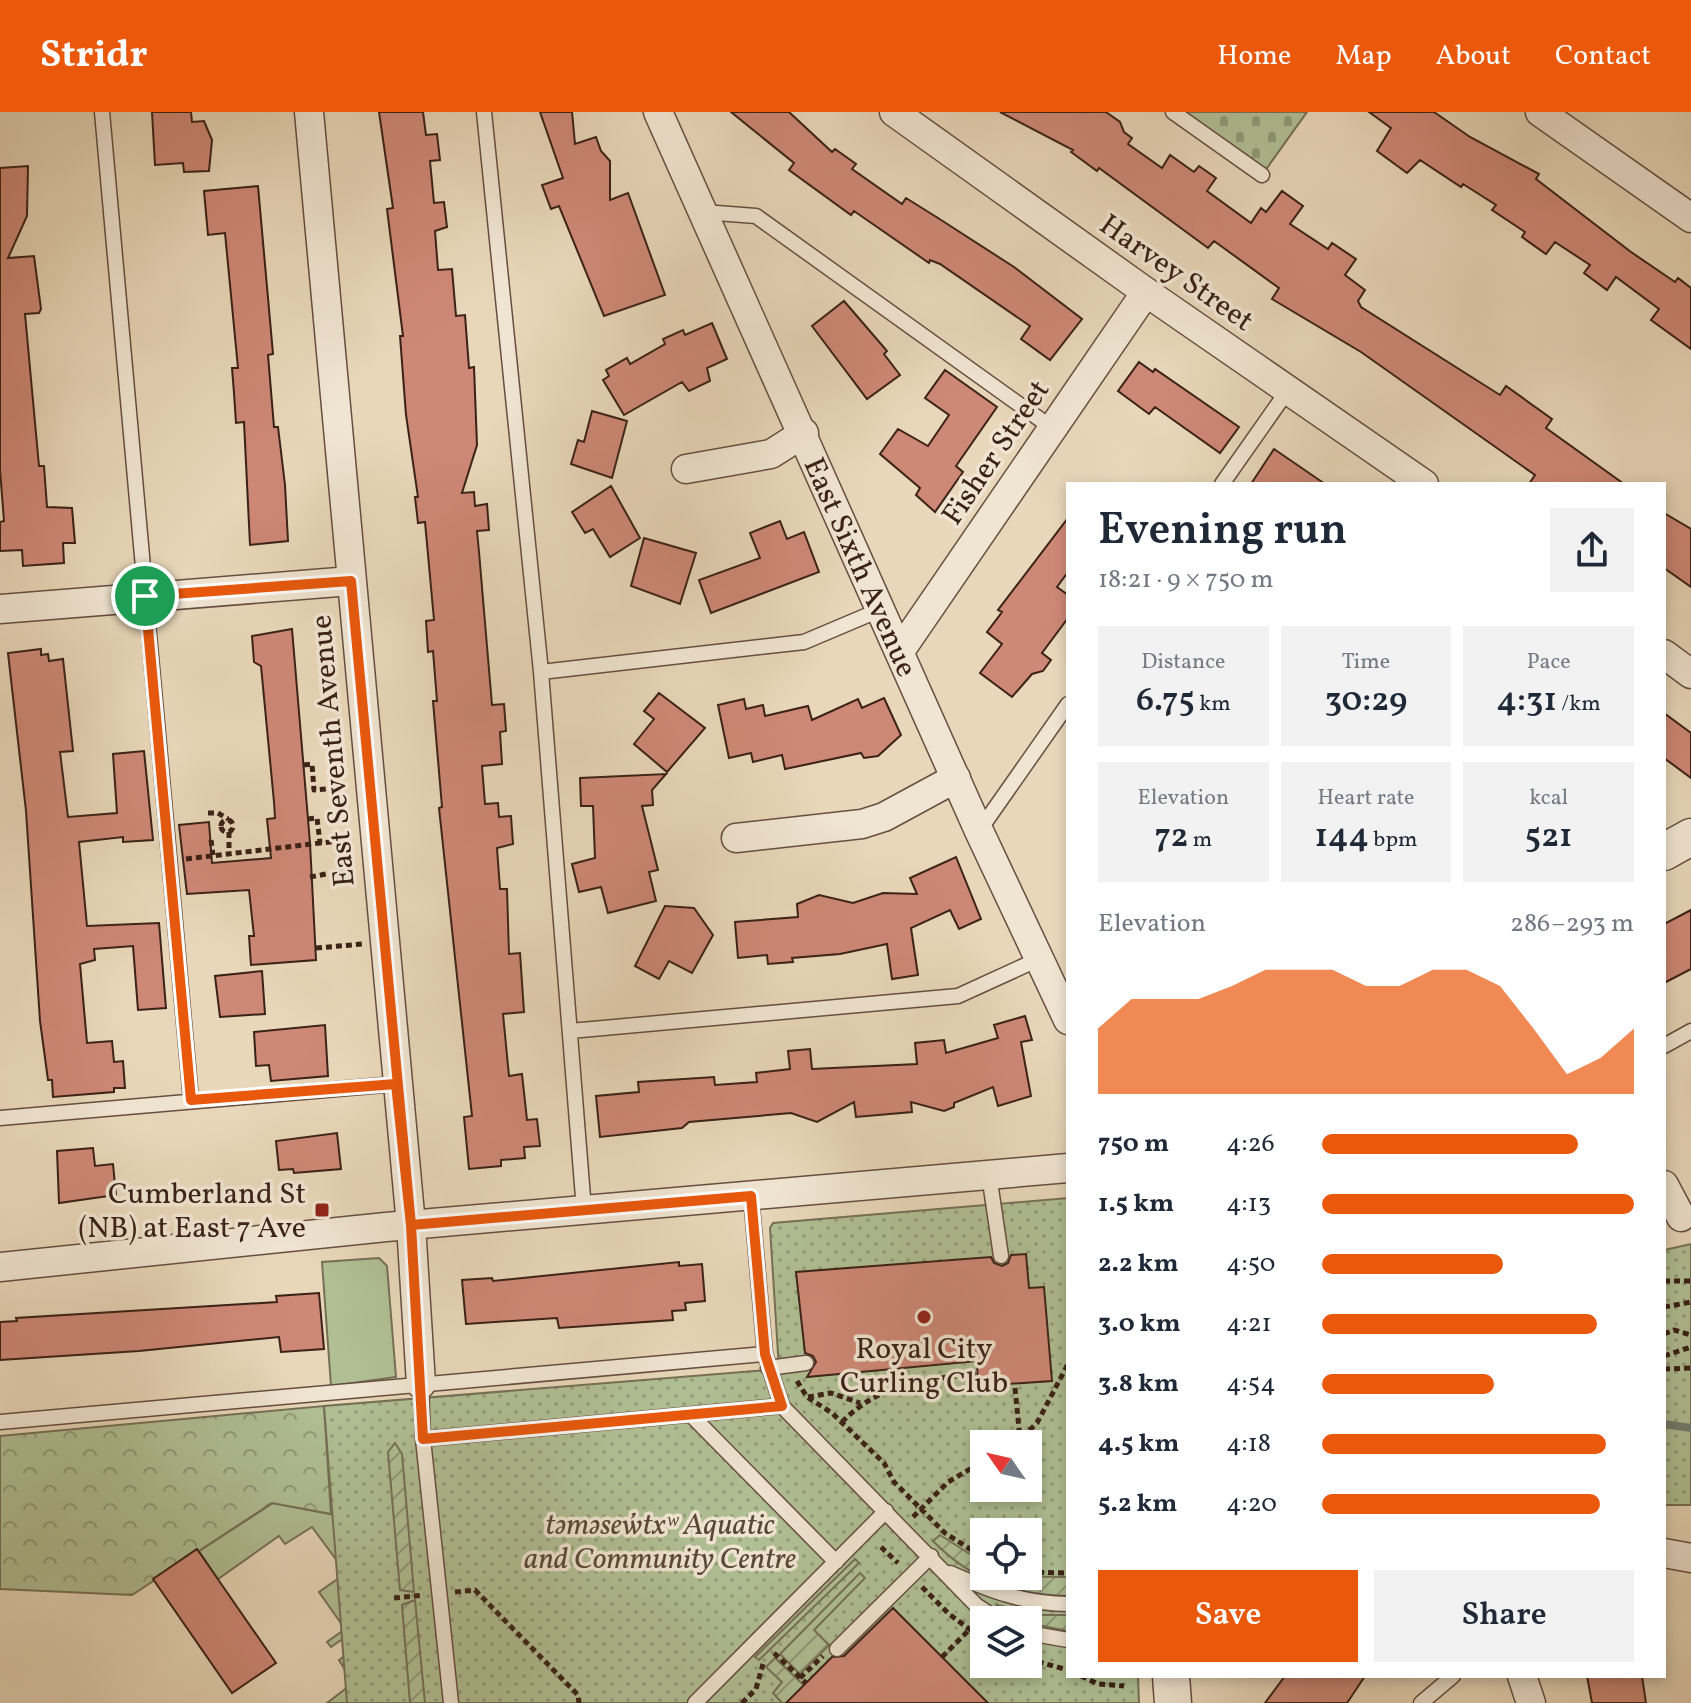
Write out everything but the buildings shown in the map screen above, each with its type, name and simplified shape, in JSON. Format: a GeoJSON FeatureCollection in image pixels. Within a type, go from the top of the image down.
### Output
{"type":"FeatureCollection","features":[{"type":"Feature","properties":{"kind":"street","name":"East Seventh Avenue"},"geometry":{"type":"LineString","coordinates":[[309,112],[411,1225],[421,1384]]}},
{"type":"Feature","properties":{"kind":"street","name":"East Sixth Avenue"},"geometry":{"type":"LineString","coordinates":[[658,112],[804,433],[979,831],[1066,1009]]}},
{"type":"Feature","properties":{"kind":"street","name":"Harvey Street"},"geometry":{"type":"LineString","coordinates":[[894,112],[1146,292],[1421,482]]}},
{"type":"Feature","properties":{"kind":"street"},"geometry":{"type":"LineString","coordinates":[[1540,112],[1691,218]]}},
{"type":"Feature","properties":{"kind":"street","name":"Fisher Street"},"geometry":{"type":"LineString","coordinates":[[900,651],[1146,292]]}},
{"type":"Feature","properties":{"kind":"street"},"geometry":{"type":"LineString","coordinates":[[686,469],[771,454],[804,433]]}},
{"type":"Feature","properties":{"kind":"street"},"geometry":{"type":"LineString","coordinates":[[0,609],[351,581]]}},
{"type":"Feature","properties":{"kind":"street"},"geometry":{"type":"LineString","coordinates":[[1666,655],[1691,674]]}},
{"type":"Feature","properties":{"kind":"street"},"geometry":{"type":"LineString","coordinates":[[736,838],[862,824],[884,817],[956,778]]}},
{"type":"Feature","properties":{"kind":"street"},"geometry":{"type":"LineString","coordinates":[[1666,851],[1691,837]]}},
{"type":"Feature","properties":{"kind":"street"},"geometry":{"type":"LineString","coordinates":[[0,1267],[411,1225],[1066,1168]]}},
{"type":"Feature","properties":{"kind":"street"},"geometry":{"type":"LineString","coordinates":[[1666,1189],[1679,1218]]}},
{"type":"Feature","properties":{"kind":"street"},"geometry":{"type":"LineString","coordinates":[[1666,1553],[1691,1558]]}},
{"type":"Feature","properties":{"kind":"street"},"geometry":{"type":"LineString","coordinates":[[1171,1678],[1173,1703]]}},
{"type":"Feature","properties":{"kind":"street"},"geometry":{"type":"LineString","coordinates":[[1523,1678],[1531,1703]]}},
{"type":"Feature","properties":{"kind":"lane"},"geometry":{"type":"LineString","coordinates":[[102,112],[191,1100]]}},
{"type":"Feature","properties":{"kind":"lane"},"geometry":{"type":"LineString","coordinates":[[484,112],[541,672],[584,1210]]}},
{"type":"Feature","properties":{"kind":"lane"},"geometry":{"type":"LineString","coordinates":[[1173,112],[1262,175]]}},
{"type":"Feature","properties":{"kind":"lane"},"geometry":{"type":"LineString","coordinates":[[702,212],[756,216],[1052,428]]}},
{"type":"Feature","properties":{"kind":"lane"},"geometry":{"type":"LineString","coordinates":[[1223,482],[1288,390]]}},
{"type":"Feature","properties":{"kind":"lane"},"geometry":{"type":"LineString","coordinates":[[541,672],[804,642],[882,609]]}},
{"type":"Feature","properties":{"kind":"lane"},"geometry":{"type":"LineString","coordinates":[[979,831],[1066,707]]}},
{"type":"Feature","properties":{"kind":"lane"},"geometry":{"type":"LineString","coordinates":[[570,1031],[958,996],[1041,958]]}},
{"type":"Feature","properties":{"kind":"lane"},"geometry":{"type":"LineString","coordinates":[[1666,1045],[1691,1031]]}},
{"type":"Feature","properties":{"kind":"lane"},"geometry":{"type":"LineString","coordinates":[[0,1118],[396,1084]]}},
{"type":"Feature","properties":{"kind":"lane"},"geometry":{"type":"LineString","coordinates":[[989,1175],[1001,1256]]}},
{"type":"Feature","properties":{"kind":"lane"},"geometry":{"type":"LineString","coordinates":[[751,1196],[766,1361],[789,1405],[978,1606]]}},
{"type":"Feature","properties":{"kind":"lane"},"geometry":{"type":"LineString","coordinates":[[0,1422],[421,1384],[766,1361],[806,1363]]}},
{"type":"Feature","properties":{"kind":"lane"},"geometry":{"type":"LineString","coordinates":[[421,1384],[423,1439],[451,1703]]}},
{"type":"Feature","properties":{"kind":"lane"},"geometry":{"type":"LineString","coordinates":[[423,1439],[789,1405]]}},
{"type":"Feature","properties":{"kind":"lane"},"geometry":{"type":"LineString","coordinates":[[692,1416],[836,1562]]}},
{"type":"Feature","properties":{"kind":"lane"},"geometry":{"type":"LineString","coordinates":[[695,1703],[886,1511]]}},
{"type":"Feature","properties":{"kind":"lane"},"geometry":{"type":"LineString","coordinates":[[834,1648],[931,1556]]}},
{"type":"Feature","properties":{"kind":"lane"},"geometry":{"type":"LineString","coordinates":[[946,1571],[1000,1595],[1047,1604],[1066,1604]]}},
{"type":"Feature","properties":{"kind":"lane"},"geometry":{"type":"LineString","coordinates":[[1042,1635],[1066,1640]]}},
{"type":"Feature","properties":{"kind":"lane"},"geometry":{"type":"LineString","coordinates":[[1421,1703],[1451,1678]]}},
{"type":"Feature","properties":{"kind":"path"},"geometry":{"type":"LineString","coordinates":[[304,765],[312,764],[314,790],[351,786]]}},
{"type":"Feature","properties":{"kind":"path"},"geometry":{"type":"LineString","coordinates":[[208,813],[218,813],[233,824],[229,832],[229,853]]}},
{"type":"Feature","properties":{"kind":"path"},"geometry":{"type":"LineString","coordinates":[[308,819],[317,818],[320,843]]}},
{"type":"Feature","properties":{"kind":"path"},"geometry":{"type":"LineString","coordinates":[[211,840],[213,855]]}},
{"type":"Feature","properties":{"kind":"path"},"geometry":{"type":"LineString","coordinates":[[184,859],[356,840]]}},
{"type":"Feature","properties":{"kind":"path"},"geometry":{"type":"LineString","coordinates":[[310,877],[359,869]]}},
{"type":"Feature","properties":{"kind":"path"},"geometry":{"type":"LineString","coordinates":[[316,948],[365,944]]}},
{"type":"Feature","properties":{"kind":"path"},"geometry":{"type":"LineString","coordinates":[[1666,1281],[1691,1281]]}},
{"type":"Feature","properties":{"kind":"path"},"geometry":{"type":"LineString","coordinates":[[1666,1307],[1691,1302]]}},
{"type":"Feature","properties":{"kind":"path"},"geometry":{"type":"LineString","coordinates":[[1666,1333],[1674,1330],[1691,1335]]}},
{"type":"Feature","properties":{"kind":"path"},"geometry":{"type":"LineString","coordinates":[[1666,1355],[1691,1347]]}},
{"type":"Feature","properties":{"kind":"path"},"geometry":{"type":"LineString","coordinates":[[1030,1430],[1037,1423],[1066,1368]]}},
{"type":"Feature","properties":{"kind":"path"},"geometry":{"type":"LineString","coordinates":[[1666,1369],[1691,1368]]}},
{"type":"Feature","properties":{"kind":"path"},"geometry":{"type":"LineString","coordinates":[[842,1422],[860,1403],[905,1383],[978,1374]]}},
{"type":"Feature","properties":{"kind":"path"},"geometry":{"type":"LineString","coordinates":[[1015,1388],[1017,1430]]}},
{"type":"Feature","properties":{"kind":"path"},"geometry":{"type":"LineString","coordinates":[[789,1405],[807,1397],[831,1393],[860,1403]]}},
{"type":"Feature","properties":{"kind":"path"},"geometry":{"type":"LineString","coordinates":[[807,1397],[842,1422],[884,1463],[894,1482],[920,1509],[945,1533],[970,1549]]}},
{"type":"Feature","properties":{"kind":"path"},"geometry":{"type":"LineString","coordinates":[[911,1518],[948,1482],[970,1469]]}},
{"type":"Feature","properties":{"kind":"path"},"geometry":{"type":"LineString","coordinates":[[871,1557],[889,1540]]}},
{"type":"Feature","properties":{"kind":"path"},"geometry":{"type":"LineString","coordinates":[[881,1547],[969,1630],[942,1657]]}},
{"type":"Feature","properties":{"kind":"path"},"geometry":{"type":"LineString","coordinates":[[1042,1572],[1066,1573]]}},
{"type":"Feature","properties":{"kind":"path"},"geometry":{"type":"LineString","coordinates":[[453,1593],[475,1590],[578,1695],[579,1703]]}},
{"type":"Feature","properties":{"kind":"path"},"geometry":{"type":"LineString","coordinates":[[394,1598],[429,1595]]}},
{"type":"Feature","properties":{"kind":"path"},"geometry":{"type":"LineString","coordinates":[[742,1703],[756,1689],[763,1664],[785,1642]]}},
{"type":"Feature","properties":{"kind":"path"},"geometry":{"type":"LineString","coordinates":[[800,1678],[834,1648]]}},
{"type":"Feature","properties":{"kind":"path"},"geometry":{"type":"LineString","coordinates":[[774,1653],[806,1683]]}},
{"type":"Feature","properties":{"kind":"path"},"geometry":{"type":"LineString","coordinates":[[1042,1663],[1066,1669]]}},
{"type":"Feature","properties":{"kind":"path"},"geometry":{"type":"LineString","coordinates":[[1085,1678],[1098,1684],[1124,1686]]}},
{"type":"Feature","properties":{"kind":"green space"},"geometry":{"type":"Polygon","coordinates":[[[1173,112],[1307,112],[1262,175],[1173,112]]]}},
{"type":"Feature","properties":{"kind":"green space","name":"təməsew̓txʷ Aquatic and Community Centre"},"geometry":{"type":"Polygon","coordinates":[[[1066,1198],[1066,1678],[1138,1678],[1139,1703],[347,1703],[324,1406],[779,1369],[770,1228],[773,1223],[1066,1198]]]}},
{"type":"Feature","properties":{"kind":"green space"},"geometry":{"type":"Polygon","coordinates":[[[1691,1244],[1691,1505],[1666,1505],[1666,1250],[1691,1244]]]}},
{"type":"Feature","properties":{"kind":"green space"},"geometry":{"type":"Polygon","coordinates":[[[379,1258],[387,1266],[396,1377],[331,1386],[322,1262],[379,1258]]]}},
{"type":"Feature","properties":{"kind":"green space"},"geometry":{"type":"Polygon","coordinates":[[[324,1406],[374,1703],[327,1703],[353,1683],[339,1660],[359,1646],[357,1629],[331,1647],[327,1642],[345,1629],[319,1592],[346,1573],[312,1527],[285,1544],[279,1536],[218,1579],[199,1551],[273,1503],[330,1514],[324,1406]]]}},
{"type":"Feature","properties":{"kind":"green space"},"geometry":{"type":"Polygon","coordinates":[[[324,1406],[331,1514],[272,1503],[132,1595],[0,1589],[0,1436],[324,1406]]]}},
{"type":"Feature","properties":{"kind":"green space"},"geometry":{"type":"Polygon","coordinates":[[[395,1443],[402,1454],[414,1592],[400,1590],[388,1452],[395,1443]]]}},
{"type":"Feature","properties":{"kind":"green space"},"geometry":{"type":"Polygon","coordinates":[[[940,1535],[970,1554],[970,1570],[963,1566],[933,1541],[940,1535]]]}},
{"type":"Feature","properties":{"kind":"green space"},"geometry":{"type":"Polygon","coordinates":[[[855,1559],[859,1563],[759,1660],[755,1657],[855,1559]]]}},
{"type":"Feature","properties":{"kind":"green space"},"geometry":{"type":"Polygon","coordinates":[[[860,1573],[865,1578],[814,1630],[829,1645],[800,1674],[780,1654],[860,1573]]]}},
{"type":"Feature","properties":{"kind":"green space"},"geometry":{"type":"Polygon","coordinates":[[[1042,1577],[1066,1577],[1066,1596],[1020,1590],[1042,1590],[1042,1577]]]}},
{"type":"Feature","properties":{"kind":"green space"},"geometry":{"type":"Polygon","coordinates":[[[415,1600],[425,1703],[410,1703],[402,1605],[415,1600]]]}},
{"type":"Feature","properties":{"kind":"green space"},"geometry":{"type":"Polygon","coordinates":[[[1042,1615],[1066,1615],[1066,1631],[1042,1626],[1042,1615]]]}},
{"type":"Feature","properties":{"kind":"green space"},"geometry":{"type":"Polygon","coordinates":[[[775,1658],[811,1692],[800,1703],[782,1703],[773,1693],[782,1682],[766,1667],[775,1658]]]}},
{"type":"Feature","properties":{"kind":"waterway"},"geometry":{"type":"LineString","coordinates":[[1666,1424],[1691,1428]]}},
{"type":"Feature","properties":{"kind":"place","name":"Cumberland St (NB) at East 7 Ave"},"geometry":{"type":"Point","coordinates":[322,1210]}},
{"type":"Feature","properties":{"kind":"place","name":"Royal City Curling Club"},"geometry":{"type":"Point","coordinates":[924,1317]}},
{"type":"Feature","properties":{"kind":"route"},"geometry":{"type":"LineString","coordinates":[[145,596],[191,1100],[396,1084],[411,1225],[423,1439],[782,1406],[765,1354],[751,1196],[411,1225],[351,581],[145,596]]}}]}
